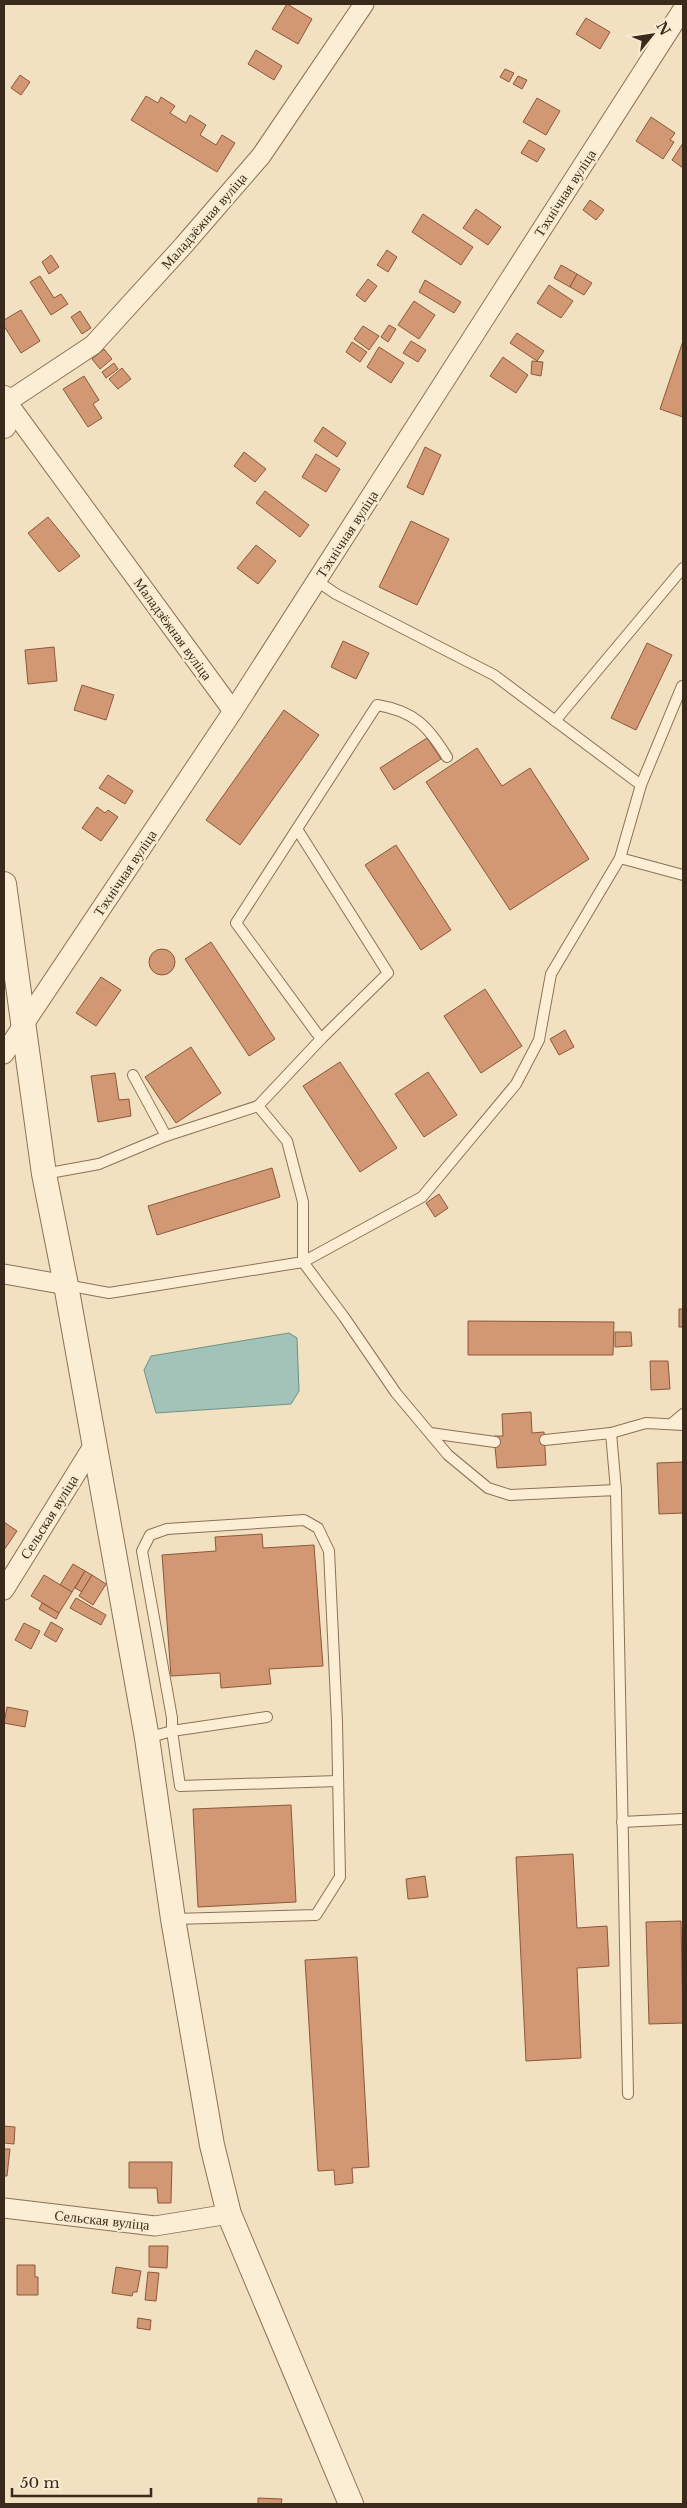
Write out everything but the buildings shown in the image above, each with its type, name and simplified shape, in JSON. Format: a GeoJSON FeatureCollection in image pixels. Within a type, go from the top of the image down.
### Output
{"type":"FeatureCollection","features":[{"type":"Feature","properties":{"kind":"street","name":"Маладзёжная вуліца"},"geometry":{"type":"LineString","coordinates":[[233,711],[5,400],[94,345],[261,156],[364,4]]}},
{"type":"Feature","properties":{"kind":"street","name":"Тэхнічная вуліца"},"geometry":{"type":"LineString","coordinates":[[4,1054],[233,711],[683,9]]}},
{"type":"Feature","properties":{"kind":"street"},"geometry":{"type":"LineString","coordinates":[[4,426],[5,400]]}},
{"type":"Feature","properties":{"kind":"street"},"geometry":{"type":"LineString","coordinates":[[4,884],[9,946],[23,1026],[44,1174],[95,1443],[147,1738],[173,1919],[212,2145],[229,2214],[351,2504]]}},
{"type":"Feature","properties":{"kind":"street"},"geometry":{"type":"LineString","coordinates":[[4,1274],[66,1286]]}},
{"type":"Feature","properties":{"kind":"street","name":"Сельская вуліца"},"geometry":{"type":"LineString","coordinates":[[4,1590],[95,1443]]}},
{"type":"Feature","properties":{"kind":"street","name":"Сельская вуліца"},"geometry":{"type":"LineString","coordinates":[[4,2208],[155,2226],[229,2214]]}},
{"type":"Feature","properties":{"kind":"lane"},"geometry":{"type":"LineString","coordinates":[[555,721],[683,568]]}},
{"type":"Feature","properties":{"kind":"lane"},"geometry":{"type":"LineString","coordinates":[[317,581],[336,594],[494,675],[641,785]]}},
{"type":"Feature","properties":{"kind":"lane"},"geometry":{"type":"LineString","coordinates":[[66,1286],[109,1293],[303,1262],[422,1197],[516,1084],[539,1040],[551,974],[620,858],[641,785],[682,686]]}},
{"type":"Feature","properties":{"kind":"lane"},"geometry":{"type":"LineString","coordinates":[[321,1038],[236,923],[377,705],[399,709],[431,731],[447,757]]}},
{"type":"Feature","properties":{"kind":"lane"},"geometry":{"type":"LineString","coordinates":[[44,1174],[99,1164],[166,1136],[258,1106],[321,1038],[388,973],[297,829]]}},
{"type":"Feature","properties":{"kind":"lane"},"geometry":{"type":"LineString","coordinates":[[620,858],[683,875]]}},
{"type":"Feature","properties":{"kind":"lane"},"geometry":{"type":"LineString","coordinates":[[133,1075],[166,1136]]}},
{"type":"Feature","properties":{"kind":"lane"},"geometry":{"type":"LineString","coordinates":[[258,1106],[287,1140],[303,1202],[303,1262],[344,1317],[396,1393],[448,1455],[488,1488],[510,1495],[616,1490]]}},
{"type":"Feature","properties":{"kind":"lane"},"geometry":{"type":"LineString","coordinates":[[671,1424],[683,1414]]}},
{"type":"Feature","properties":{"kind":"lane"},"geometry":{"type":"LineString","coordinates":[[545,1440],[611,1433],[646,1423],[683,1425]]}},
{"type":"Feature","properties":{"kind":"lane"},"geometry":{"type":"LineString","coordinates":[[430,1433],[495,1442]]}},
{"type":"Feature","properties":{"kind":"lane"},"geometry":{"type":"LineString","coordinates":[[611,1433],[616,1490],[628,2094]]}},
{"type":"Feature","properties":{"kind":"lane"},"geometry":{"type":"LineString","coordinates":[[173,1919],[316,1915],[340,1877],[338,1781],[329,1551],[318,1528],[304,1520],[167,1529],[150,1535],[142,1551],[172,1718],[172,1731],[180,1786],[338,1781]]}},
{"type":"Feature","properties":{"kind":"lane"},"geometry":{"type":"LineString","coordinates":[[147,1738],[172,1731],[267,1716]]}},
{"type":"Feature","properties":{"kind":"lane"},"geometry":{"type":"LineString","coordinates":[[622,1822],[683,1818]]}},
{"type":"Feature","properties":{"kind":"water"},"geometry":{"type":"Polygon","coordinates":[[[289,1333],[297,1338],[299,1391],[291,1404],[156,1413],[144,1370],[151,1356],[289,1333]]]}}]}
